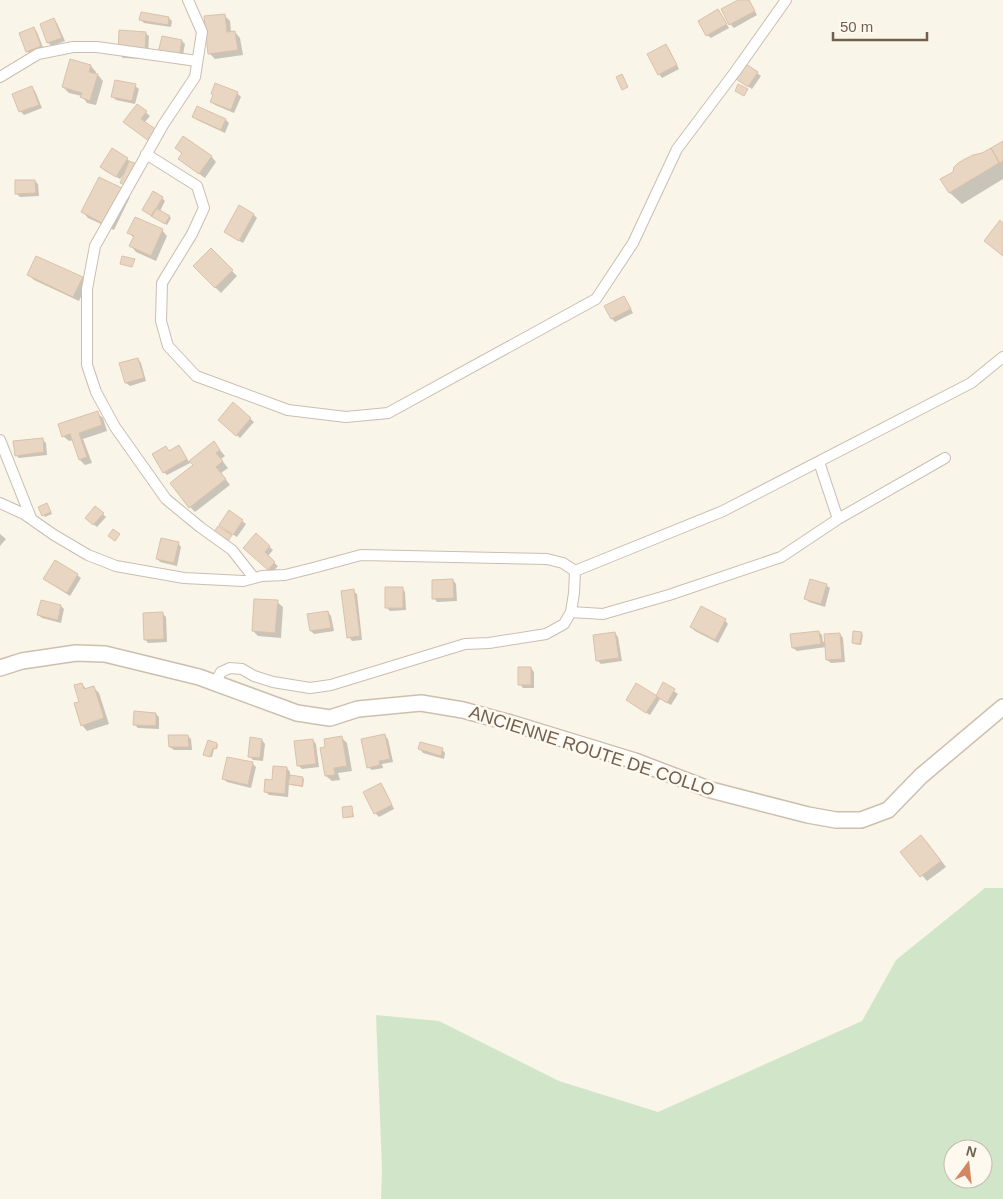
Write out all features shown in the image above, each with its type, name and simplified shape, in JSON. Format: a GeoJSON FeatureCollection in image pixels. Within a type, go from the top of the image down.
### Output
{"type":"FeatureCollection","features":[{"type":"Feature","properties":{"kind":"main road","name":"ANCIENNE ROUTE DE COLLO"},"geometry":{"type":"LineString","coordinates":[[0,668],[22,661],[76,652],[105,654],[199,677],[297,713],[330,718],[358,709],[421,702],[462,710],[511,723],[634,761],[711,790],[808,815],[836,820],[862,820],[888,810],[921,776],[1003,707]]}},
{"type":"Feature","properties":{"kind":"street"},"geometry":{"type":"LineString","coordinates":[[188,0],[202,32],[195,77],[163,125],[95,246],[87,289],[87,366],[96,392],[115,427],[166,499],[232,550],[254,578]]}},
{"type":"Feature","properties":{"kind":"street"},"geometry":{"type":"LineString","coordinates":[[146,154],[197,186],[204,208],[192,234],[162,283],[161,321],[168,346],[196,376],[288,410],[346,417],[388,413],[596,299],[633,243],[677,149],[786,0]]}},
{"type":"Feature","properties":{"kind":"street"},"geometry":{"type":"LineString","coordinates":[[0,77],[38,54],[73,47],[97,47],[197,61]]}},
{"type":"Feature","properties":{"kind":"street"},"geometry":{"type":"LineString","coordinates":[[576,571],[723,511],[971,383],[1003,357]]}},
{"type":"Feature","properties":{"kind":"street"},"geometry":{"type":"LineString","coordinates":[[0,440],[31,518]]}},
{"type":"Feature","properties":{"kind":"street"},"geometry":{"type":"LineString","coordinates":[[571,612],[603,614],[669,595],[781,557],[838,519],[945,458]]}},
{"type":"Feature","properties":{"kind":"street"},"geometry":{"type":"LineString","coordinates":[[819,462],[838,519]]}},
{"type":"Feature","properties":{"kind":"street"},"geometry":{"type":"LineString","coordinates":[[0,503],[31,518],[54,535],[88,555],[116,566],[184,578],[244,581],[262,576],[285,574],[313,568],[361,554],[547,559],[563,563],[576,571]]}},
{"type":"Feature","properties":{"kind":"street"},"geometry":{"type":"LineString","coordinates":[[215,683],[221,672],[230,668],[242,669],[254,676],[273,682],[310,688],[331,685],[465,644],[489,643],[546,634],[564,624],[571,612],[576,571]]}},
{"type":"Feature","properties":{"kind":"green space"},"geometry":{"type":"Polygon","coordinates":[[[985,888],[1003,888],[1003,1199],[381,1199],[382,1170],[376,1015],[439,1021],[559,1081],[658,1112],[862,1021],[896,960],[985,888]]]}},
{"type":"Feature","properties":{"kind":"building"},"geometry":{"type":"Polygon","coordinates":[[[738,0],[749,0],[755,11],[729,25],[721,9],[738,0]]]}},
{"type":"Feature","properties":{"kind":"building"},"geometry":{"type":"Polygon","coordinates":[[[718,9],[727,24],[706,36],[698,21],[718,9]]]}},
{"type":"Feature","properties":{"kind":"building"},"geometry":{"type":"Polygon","coordinates":[[[141,12],[169,17],[168,25],[139,20],[141,12]]]}},
{"type":"Feature","properties":{"kind":"building"},"geometry":{"type":"Polygon","coordinates":[[[225,14],[227,32],[235,31],[238,50],[208,54],[204,16],[225,14]]]}},
{"type":"Feature","properties":{"kind":"building"},"geometry":{"type":"Polygon","coordinates":[[[54,18],[62,38],[47,43],[40,24],[54,18]]]}},
{"type":"Feature","properties":{"kind":"building"},"geometry":{"type":"Polygon","coordinates":[[[34,27],[41,46],[26,52],[19,33],[34,27]]]}},
{"type":"Feature","properties":{"kind":"building"},"geometry":{"type":"Polygon","coordinates":[[[119,30],[146,32],[145,51],[118,55],[119,30]]]}},
{"type":"Feature","properties":{"kind":"building"},"geometry":{"type":"Polygon","coordinates":[[[162,36],[182,40],[179,58],[158,53],[162,36]]]}},
{"type":"Feature","properties":{"kind":"building"},"geometry":{"type":"Polygon","coordinates":[[[666,44],[677,65],[658,75],[647,54],[666,44]]]}},
{"type":"Feature","properties":{"kind":"building"},"geometry":{"type":"Polygon","coordinates":[[[70,59],[91,65],[89,72],[98,74],[90,101],[80,97],[82,93],[62,87],[70,59]]]}},
{"type":"Feature","properties":{"kind":"building"},"geometry":{"type":"Polygon","coordinates":[[[746,64],[758,72],[748,87],[736,79],[746,64]]]}},
{"type":"Feature","properties":{"kind":"building"},"geometry":{"type":"Polygon","coordinates":[[[622,74],[628,87],[622,90],[616,77],[622,74]]]}},
{"type":"Feature","properties":{"kind":"building"},"geometry":{"type":"Polygon","coordinates":[[[115,80],[136,84],[132,101],[111,97],[115,80]]]}},
{"type":"Feature","properties":{"kind":"building"},"geometry":{"type":"Polygon","coordinates":[[[215,83],[238,92],[231,110],[210,102],[215,83]]]}},
{"type":"Feature","properties":{"kind":"building"},"geometry":{"type":"Polygon","coordinates":[[[738,84],[748,89],[744,96],[735,91],[738,84]]]}},
{"type":"Feature","properties":{"kind":"building"},"geometry":{"type":"Polygon","coordinates":[[[32,86],[39,105],[19,112],[12,94],[32,86]]]}},
{"type":"Feature","properties":{"kind":"building"},"geometry":{"type":"Polygon","coordinates":[[[137,104],[147,111],[141,119],[161,133],[153,144],[123,122],[137,104]]]}},
{"type":"Feature","properties":{"kind":"building"},"geometry":{"type":"Polygon","coordinates":[[[197,106],[226,119],[221,130],[192,117],[197,106]]]}},
{"type":"Feature","properties":{"kind":"building"},"geometry":{"type":"Polygon","coordinates":[[[183,136],[212,156],[199,174],[178,159],[182,153],[175,148],[183,136]]]}},
{"type":"Feature","properties":{"kind":"building"},"geometry":{"type":"Polygon","coordinates":[[[1003,141],[1003,161],[1000,163],[991,148],[1003,141]]]}},
{"type":"Feature","properties":{"kind":"building"},"geometry":{"type":"Polygon","coordinates":[[[112,148],[128,158],[116,177],[100,167],[112,148]]]}},
{"type":"Feature","properties":{"kind":"building"},"geometry":{"type":"Polygon","coordinates":[[[991,148],[999,163],[949,193],[940,179],[953,172],[954,167],[963,160],[991,148]]]}},
{"type":"Feature","properties":{"kind":"building"},"geometry":{"type":"Polygon","coordinates":[[[129,161],[139,165],[130,187],[120,183],[129,161]]]}},
{"type":"Feature","properties":{"kind":"building"},"geometry":{"type":"Polygon","coordinates":[[[99,177],[126,190],[108,226],[81,212],[99,177]]]}},
{"type":"Feature","properties":{"kind":"building"},"geometry":{"type":"Polygon","coordinates":[[[15,180],[35,180],[36,193],[15,194],[15,180]]]}},
{"type":"Feature","properties":{"kind":"building"},"geometry":{"type":"Polygon","coordinates":[[[153,191],[163,197],[152,216],[142,210],[153,191]]]}},
{"type":"Feature","properties":{"kind":"building"},"geometry":{"type":"Polygon","coordinates":[[[239,205],[254,214],[239,241],[224,232],[239,205]]]}},
{"type":"Feature","properties":{"kind":"building"},"geometry":{"type":"Polygon","coordinates":[[[156,208],[170,216],[165,224],[151,216],[156,208]]]}},
{"type":"Feature","properties":{"kind":"building"},"geometry":{"type":"Polygon","coordinates":[[[135,217],[163,229],[151,256],[129,246],[134,236],[127,233],[135,217]]]}},
{"type":"Feature","properties":{"kind":"building"},"geometry":{"type":"Polygon","coordinates":[[[1000,220],[1003,223],[1003,256],[984,241],[1000,220]]]}},
{"type":"Feature","properties":{"kind":"building"},"geometry":{"type":"Polygon","coordinates":[[[211,248],[233,270],[215,288],[193,266],[211,248]]]}},
{"type":"Feature","properties":{"kind":"building"},"geometry":{"type":"Polygon","coordinates":[[[36,256],[83,277],[73,297],[27,275],[36,256]]]}},
{"type":"Feature","properties":{"kind":"building"},"geometry":{"type":"Polygon","coordinates":[[[122,256],[135,259],[132,267],[120,264],[122,256]]]}},
{"type":"Feature","properties":{"kind":"building"},"geometry":{"type":"Polygon","coordinates":[[[624,296],[631,309],[611,319],[604,306],[624,296]]]}},
{"type":"Feature","properties":{"kind":"building"},"geometry":{"type":"Polygon","coordinates":[[[138,358],[144,378],[125,383],[119,363],[138,358]]]}},
{"type":"Feature","properties":{"kind":"building"},"geometry":{"type":"Polygon","coordinates":[[[233,402],[251,418],[236,436],[218,420],[233,402]]]}},
{"type":"Feature","properties":{"kind":"building"},"geometry":{"type":"Polygon","coordinates":[[[98,411],[102,425],[79,433],[87,457],[79,460],[70,434],[62,437],[58,424],[98,411]]]}},
{"type":"Feature","properties":{"kind":"building"},"geometry":{"type":"Polygon","coordinates":[[[43,438],[44,452],[15,456],[13,441],[43,438]]]}},
{"type":"Feature","properties":{"kind":"building"},"geometry":{"type":"Polygon","coordinates":[[[214,441],[220,450],[216,453],[223,461],[216,467],[226,479],[189,508],[170,483],[193,465],[189,461],[214,441]]]}},
{"type":"Feature","properties":{"kind":"building"},"geometry":{"type":"Polygon","coordinates":[[[179,445],[187,459],[163,473],[152,454],[166,446],[169,451],[179,445]]]}},
{"type":"Feature","properties":{"kind":"building"},"geometry":{"type":"Polygon","coordinates":[[[47,503],[51,512],[42,516],[38,507],[47,503]]]}},
{"type":"Feature","properties":{"kind":"building"},"geometry":{"type":"Polygon","coordinates":[[[95,506],[104,513],[93,525],[85,518],[95,506]]]}},
{"type":"Feature","properties":{"kind":"building"},"geometry":{"type":"Polygon","coordinates":[[[229,510],[243,520],[233,535],[219,525],[229,510]]]}},
{"type":"Feature","properties":{"kind":"building"},"geometry":{"type":"Polygon","coordinates":[[[218,526],[232,535],[228,541],[214,532],[218,526]]]}},
{"type":"Feature","properties":{"kind":"building"},"geometry":{"type":"Polygon","coordinates":[[[113,529],[120,534],[115,541],[108,536],[113,529]]]}},
{"type":"Feature","properties":{"kind":"building"},"geometry":{"type":"Polygon","coordinates":[[[256,533],[270,546],[265,552],[275,562],[268,570],[243,548],[256,533]]]}},
{"type":"Feature","properties":{"kind":"building"},"geometry":{"type":"Polygon","coordinates":[[[161,538],[179,542],[174,563],[156,559],[161,538]]]}},
{"type":"Feature","properties":{"kind":"building"},"geometry":{"type":"Polygon","coordinates":[[[55,560],[78,574],[67,593],[43,579],[55,560]]]}},
{"type":"Feature","properties":{"kind":"building"},"geometry":{"type":"Polygon","coordinates":[[[453,579],[454,598],[432,599],[432,580],[453,579]]]}},
{"type":"Feature","properties":{"kind":"building"},"geometry":{"type":"Polygon","coordinates":[[[810,579],[827,584],[821,604],[804,599],[810,579]]]}},
{"type":"Feature","properties":{"kind":"building"},"geometry":{"type":"Polygon","coordinates":[[[385,587],[403,587],[403,608],[385,608],[385,587]]]}},
{"type":"Feature","properties":{"kind":"building"},"geometry":{"type":"Polygon","coordinates":[[[354,589],[360,636],[347,638],[341,591],[354,589]]]}},
{"type":"Feature","properties":{"kind":"building"},"geometry":{"type":"Polygon","coordinates":[[[254,599],[278,600],[275,633],[252,631],[254,599]]]}},
{"type":"Feature","properties":{"kind":"building"},"geometry":{"type":"Polygon","coordinates":[[[41,600],[61,605],[58,620],[37,615],[41,600]]]}},
{"type":"Feature","properties":{"kind":"building"},"geometry":{"type":"Polygon","coordinates":[[[701,606],[726,619],[715,640],[690,627],[701,606]]]}},
{"type":"Feature","properties":{"kind":"building"},"geometry":{"type":"Polygon","coordinates":[[[328,611],[331,628],[310,631],[307,614],[328,611]]]}},
{"type":"Feature","properties":{"kind":"building"},"geometry":{"type":"Polygon","coordinates":[[[163,612],[164,639],[144,640],[143,613],[163,612]]]}},
{"type":"Feature","properties":{"kind":"building"},"geometry":{"type":"Polygon","coordinates":[[[819,631],[821,644],[792,648],[790,634],[819,631]]]}},
{"type":"Feature","properties":{"kind":"building"},"geometry":{"type":"Polygon","coordinates":[[[853,631],[862,632],[860,644],[852,643],[853,631]]]}},
{"type":"Feature","properties":{"kind":"building"},"geometry":{"type":"Polygon","coordinates":[[[615,632],[619,658],[596,661],[593,635],[615,632]]]}},
{"type":"Feature","properties":{"kind":"building"},"geometry":{"type":"Polygon","coordinates":[[[840,633],[842,659],[826,660],[824,634],[840,633]]]}},
{"type":"Feature","properties":{"kind":"building"},"geometry":{"type":"Polygon","coordinates":[[[518,667],[531,667],[531,685],[518,685],[518,667]]]}},
{"type":"Feature","properties":{"kind":"building"},"geometry":{"type":"Polygon","coordinates":[[[663,682],[675,689],[667,703],[656,696],[663,682]]]}},
{"type":"Feature","properties":{"kind":"building"},"geometry":{"type":"Polygon","coordinates":[[[82,683],[84,689],[94,686],[104,718],[81,726],[74,703],[79,702],[74,685],[82,683]]]}},
{"type":"Feature","properties":{"kind":"building"},"geometry":{"type":"Polygon","coordinates":[[[636,683],[657,696],[646,713],[626,700],[636,683]]]}},
{"type":"Feature","properties":{"kind":"building"},"geometry":{"type":"Polygon","coordinates":[[[134,711],[156,713],[156,726],[133,725],[134,711]]]}},
{"type":"Feature","properties":{"kind":"building"},"geometry":{"type":"Polygon","coordinates":[[[385,734],[390,759],[379,761],[380,765],[367,768],[361,739],[385,734]]]}},
{"type":"Feature","properties":{"kind":"building"},"geometry":{"type":"Polygon","coordinates":[[[168,735],[188,735],[189,747],[169,747],[168,735]]]}},
{"type":"Feature","properties":{"kind":"building"},"geometry":{"type":"Polygon","coordinates":[[[342,736],[347,766],[334,768],[335,775],[325,776],[320,748],[325,747],[324,739],[342,736]]]}},
{"type":"Feature","properties":{"kind":"building"},"geometry":{"type":"Polygon","coordinates":[[[250,737],[262,739],[260,758],[248,757],[250,737]]]}},
{"type":"Feature","properties":{"kind":"building"},"geometry":{"type":"Polygon","coordinates":[[[313,739],[316,764],[297,766],[294,741],[313,739]]]}},
{"type":"Feature","properties":{"kind":"building"},"geometry":{"type":"Polygon","coordinates":[[[208,740],[217,743],[216,749],[213,748],[210,757],[203,755],[208,740]]]}},
{"type":"Feature","properties":{"kind":"building"},"geometry":{"type":"Polygon","coordinates":[[[420,742],[443,748],[441,756],[418,749],[420,742]]]}},
{"type":"Feature","properties":{"kind":"building"},"geometry":{"type":"Polygon","coordinates":[[[227,757],[253,762],[248,785],[222,779],[227,757]]]}},
{"type":"Feature","properties":{"kind":"building"},"geometry":{"type":"Polygon","coordinates":[[[273,766],[287,767],[285,794],[264,792],[265,779],[272,780],[273,766]]]}},
{"type":"Feature","properties":{"kind":"building"},"geometry":{"type":"Polygon","coordinates":[[[290,775],[303,777],[302,786],[288,784],[290,775]]]}},
{"type":"Feature","properties":{"kind":"building"},"geometry":{"type":"Polygon","coordinates":[[[381,783],[392,805],[374,814],[363,792],[381,783]]]}},
{"type":"Feature","properties":{"kind":"building"},"geometry":{"type":"Polygon","coordinates":[[[352,806],[353,816],[343,818],[342,807],[352,806]]]}},
{"type":"Feature","properties":{"kind":"building"},"geometry":{"type":"Polygon","coordinates":[[[921,835],[941,861],[920,877],[900,852],[921,835]]]}}]}
